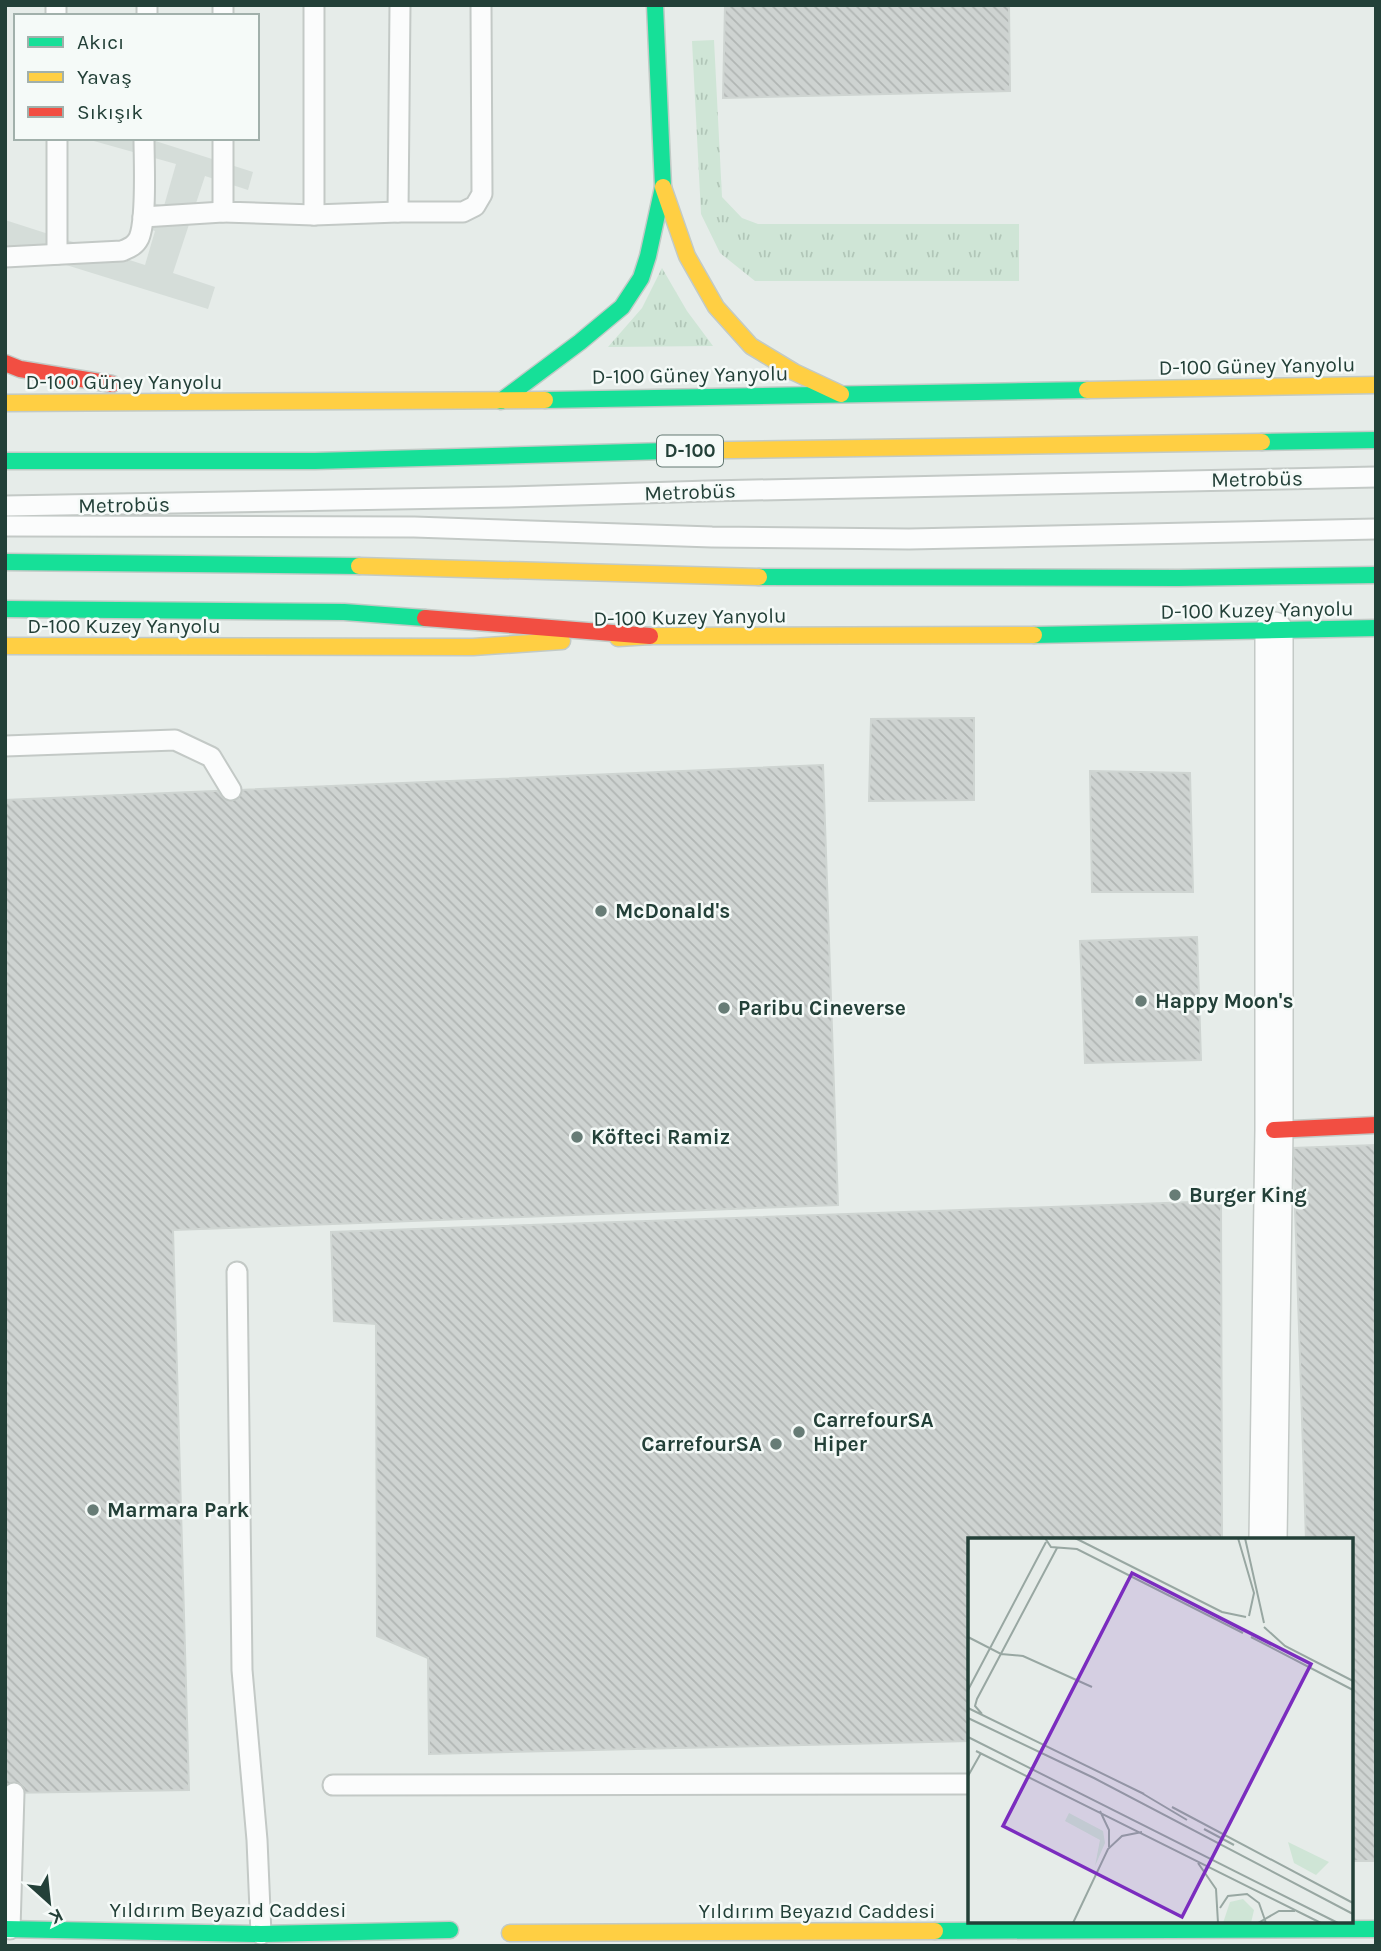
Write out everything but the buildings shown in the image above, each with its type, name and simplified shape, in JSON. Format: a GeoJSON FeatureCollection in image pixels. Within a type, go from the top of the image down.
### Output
{"type":"FeatureCollection","features":[{"type":"Feature","properties":{"kind":"main road"},"geometry":{"type":"LineString","coordinates":[[501,401],[622,307],[641,278],[663,187],[655,5]]}},
{"type":"Feature","properties":{"kind":"main road"},"geometry":{"type":"LineString","coordinates":[[663,187],[687,256],[716,307],[751,346],[794,372],[841,394]]}},
{"type":"Feature","properties":{"kind":"main road"},"geometry":{"type":"LineString","coordinates":[[5,363],[20,369],[224,403]]}},
{"type":"Feature","properties":{"kind":"main road","name":"D-100 Güney Yanyolu"},"geometry":{"type":"LineString","coordinates":[[5,403],[501,401],[1376,385]]}},
{"type":"Feature","properties":{"kind":"main road","name":"D-100"},"geometry":{"type":"LineString","coordinates":[[5,461],[316,461],[621,452],[1376,440]]}},
{"type":"Feature","properties":{"kind":"main road"},"geometry":{"type":"LineString","coordinates":[[5,562],[407,567],[774,578],[1376,575]]}},
{"type":"Feature","properties":{"kind":"main road"},"geometry":{"type":"LineString","coordinates":[[5,609],[344,612],[650,636]]}},
{"type":"Feature","properties":{"kind":"main road","name":"D-100 Kuzey Yanyolu"},"geometry":{"type":"LineString","coordinates":[[5,646],[473,647],[650,636],[931,636],[1376,628]]}},
{"type":"Feature","properties":{"kind":"main road"},"geometry":{"type":"LineString","coordinates":[[1274,1130],[1376,1125]]}},
{"type":"Feature","properties":{"kind":"main road","name":"Yıldırım Beyazıd Caddesi"},"geometry":{"type":"LineString","coordinates":[[524,1946],[503,1931],[1269,1925],[1376,1929]]}},
{"type":"Feature","properties":{"kind":"main road","name":"Yıldırım Beyazıd Caddesi"},"geometry":{"type":"LineString","coordinates":[[8,1929],[261,1934],[456,1929],[422,1946]]}},
{"type":"Feature","properties":{"kind":"street"},"geometry":{"type":"LineString","coordinates":[[1268,1538],[1274,1130],[1274,631]]}},
{"type":"Feature","properties":{"kind":"lane"},"geometry":{"type":"LineString","coordinates":[[314,5],[314,215]]}},
{"type":"Feature","properties":{"kind":"lane"},"geometry":{"type":"LineString","coordinates":[[398,212],[400,5]]}},
{"type":"Feature","properties":{"kind":"lane"},"geometry":{"type":"LineString","coordinates":[[143,218],[223,212],[314,215],[463,212],[475,206],[482,194],[481,5]]}},
{"type":"Feature","properties":{"kind":"lane"},"geometry":{"type":"LineString","coordinates":[[57,140],[57,254]]}},
{"type":"Feature","properties":{"kind":"lane"},"geometry":{"type":"LineString","coordinates":[[5,257],[122,251],[133,247],[139,238],[143,218],[144,140]]}},
{"type":"Feature","properties":{"kind":"lane"},"geometry":{"type":"LineString","coordinates":[[223,140],[223,212]]}},
{"type":"Feature","properties":{"kind":"lane","name":"Metrobüs"},"geometry":{"type":"LineString","coordinates":[[5,506],[1376,477]]}},
{"type":"Feature","properties":{"kind":"lane","name":"Metrobüs"},"geometry":{"type":"LineString","coordinates":[[5,526],[414,527],[712,537],[909,539],[1376,529]]}},
{"type":"Feature","properties":{"kind":"lane"},"geometry":{"type":"LineString","coordinates":[[5,746],[175,740],[211,757],[231,790]]}},
{"type":"Feature","properties":{"kind":"lane"},"geometry":{"type":"LineString","coordinates":[[237,1272],[242,1670],[257,1839],[261,1934]]}},
{"type":"Feature","properties":{"kind":"lane"},"geometry":{"type":"LineString","coordinates":[[333,1785],[968,1784]]}},
{"type":"Feature","properties":{"kind":"lane"},"geometry":{"type":"LineString","coordinates":[[8,1929],[14,1793]]}},
{"type":"Feature","properties":{"kind":"shaded area"},"geometry":{"type":"Polygon","coordinates":[[[90,140],[152,140],[253,172],[248,190],[205,176],[173,273],[215,287],[208,309],[5,246],[5,220],[145,265],[155,231],[136,225],[143,200],[164,206],[176,164],[90,140]]]}},
{"type":"Feature","properties":{"kind":"green space"},"geometry":{"type":"Polygon","coordinates":[[[714,40],[722,197],[742,218],[758,224],[1019,224],[1019,281],[755,281],[720,253],[701,214],[692,41],[714,40]]]}},
{"type":"Feature","properties":{"kind":"green space"},"geometry":{"type":"Polygon","coordinates":[[[662,268],[687,311],[713,346],[608,347],[642,308],[662,268]]]}},
{"type":"Feature","properties":{"kind":"traffic: fast"},"geometry":{"type":"LineString","coordinates":[[501,401],[622,307],[641,278],[663,187],[655,5]]}},
{"type":"Feature","properties":{"kind":"traffic: fast"},"geometry":{"type":"LineString","coordinates":[[545,400],[1087,390]]}},
{"type":"Feature","properties":{"kind":"traffic: fast"},"geometry":{"type":"LineString","coordinates":[[1262,442],[1376,440]]}},
{"type":"Feature","properties":{"kind":"traffic: fast"},"geometry":{"type":"LineString","coordinates":[[5,461],[315,461],[666,451]]}},
{"type":"Feature","properties":{"kind":"traffic: fast"},"geometry":{"type":"LineString","coordinates":[[5,562],[359,566]]}},
{"type":"Feature","properties":{"kind":"traffic: fast"},"geometry":{"type":"LineString","coordinates":[[759,577],[1178,578],[1376,575]]}},
{"type":"Feature","properties":{"kind":"traffic: fast"},"geometry":{"type":"LineString","coordinates":[[5,609],[344,612],[425,618]]}},
{"type":"Feature","properties":{"kind":"traffic: fast"},"geometry":{"type":"LineString","coordinates":[[1034,635],[1376,628]]}},
{"type":"Feature","properties":{"kind":"traffic: fast"},"geometry":{"type":"LineString","coordinates":[[5,1929],[261,1934],[450,1930]]}},
{"type":"Feature","properties":{"kind":"traffic: fast"},"geometry":{"type":"LineString","coordinates":[[935,1931],[1376,1929]]}},
{"type":"Feature","properties":{"kind":"traffic: slow"},"geometry":{"type":"LineString","coordinates":[[663,187],[687,256],[716,307],[751,346],[794,372],[841,394]]}},
{"type":"Feature","properties":{"kind":"traffic: slow"},"geometry":{"type":"LineString","coordinates":[[1087,390],[1376,385]]}},
{"type":"Feature","properties":{"kind":"traffic: slow"},"geometry":{"type":"LineString","coordinates":[[5,403],[545,400]]}},
{"type":"Feature","properties":{"kind":"traffic: slow"},"geometry":{"type":"LineString","coordinates":[[666,451],[1262,442]]}},
{"type":"Feature","properties":{"kind":"traffic: slow"},"geometry":{"type":"LineString","coordinates":[[359,566],[759,577]]}},
{"type":"Feature","properties":{"kind":"traffic: slow"},"geometry":{"type":"LineString","coordinates":[[618,638],[1034,635]]}},
{"type":"Feature","properties":{"kind":"traffic: slow"},"geometry":{"type":"LineString","coordinates":[[5,646],[473,647],[562,641]]}},
{"type":"Feature","properties":{"kind":"traffic: slow"},"geometry":{"type":"LineString","coordinates":[[510,1933],[935,1931]]}},
{"type":"Feature","properties":{"kind":"traffic: jam"},"geometry":{"type":"LineString","coordinates":[[5,363],[20,369],[112,384]]}},
{"type":"Feature","properties":{"kind":"traffic: jam"},"geometry":{"type":"LineString","coordinates":[[425,618],[650,636]]}},
{"type":"Feature","properties":{"kind":"traffic: jam"},"geometry":{"type":"LineString","coordinates":[[1274,1130],[1376,1125]]}},
{"type":"Feature","properties":{"kind":"place","name":"McDonald's"},"geometry":{"type":"Point","coordinates":[601,911]}},
{"type":"Feature","properties":{"kind":"place","name":"Happy Moon's"},"geometry":{"type":"Point","coordinates":[1141,1001]}},
{"type":"Feature","properties":{"kind":"place","name":"Paribu Cineverse"},"geometry":{"type":"Point","coordinates":[724,1008]}},
{"type":"Feature","properties":{"kind":"place","name":"Köfteci Ramiz"},"geometry":{"type":"Point","coordinates":[577,1137]}},
{"type":"Feature","properties":{"kind":"place","name":"Burger King"},"geometry":{"type":"Point","coordinates":[1175,1195]}},
{"type":"Feature","properties":{"kind":"place","name":"CarrefourSA Hiper"},"geometry":{"type":"Point","coordinates":[799,1432]}},
{"type":"Feature","properties":{"kind":"place","name":"CarrefourSA"},"geometry":{"type":"Point","coordinates":[776,1444]}},
{"type":"Feature","properties":{"kind":"place","name":"Marmara Park"},"geometry":{"type":"Point","coordinates":[93,1510]}}]}
